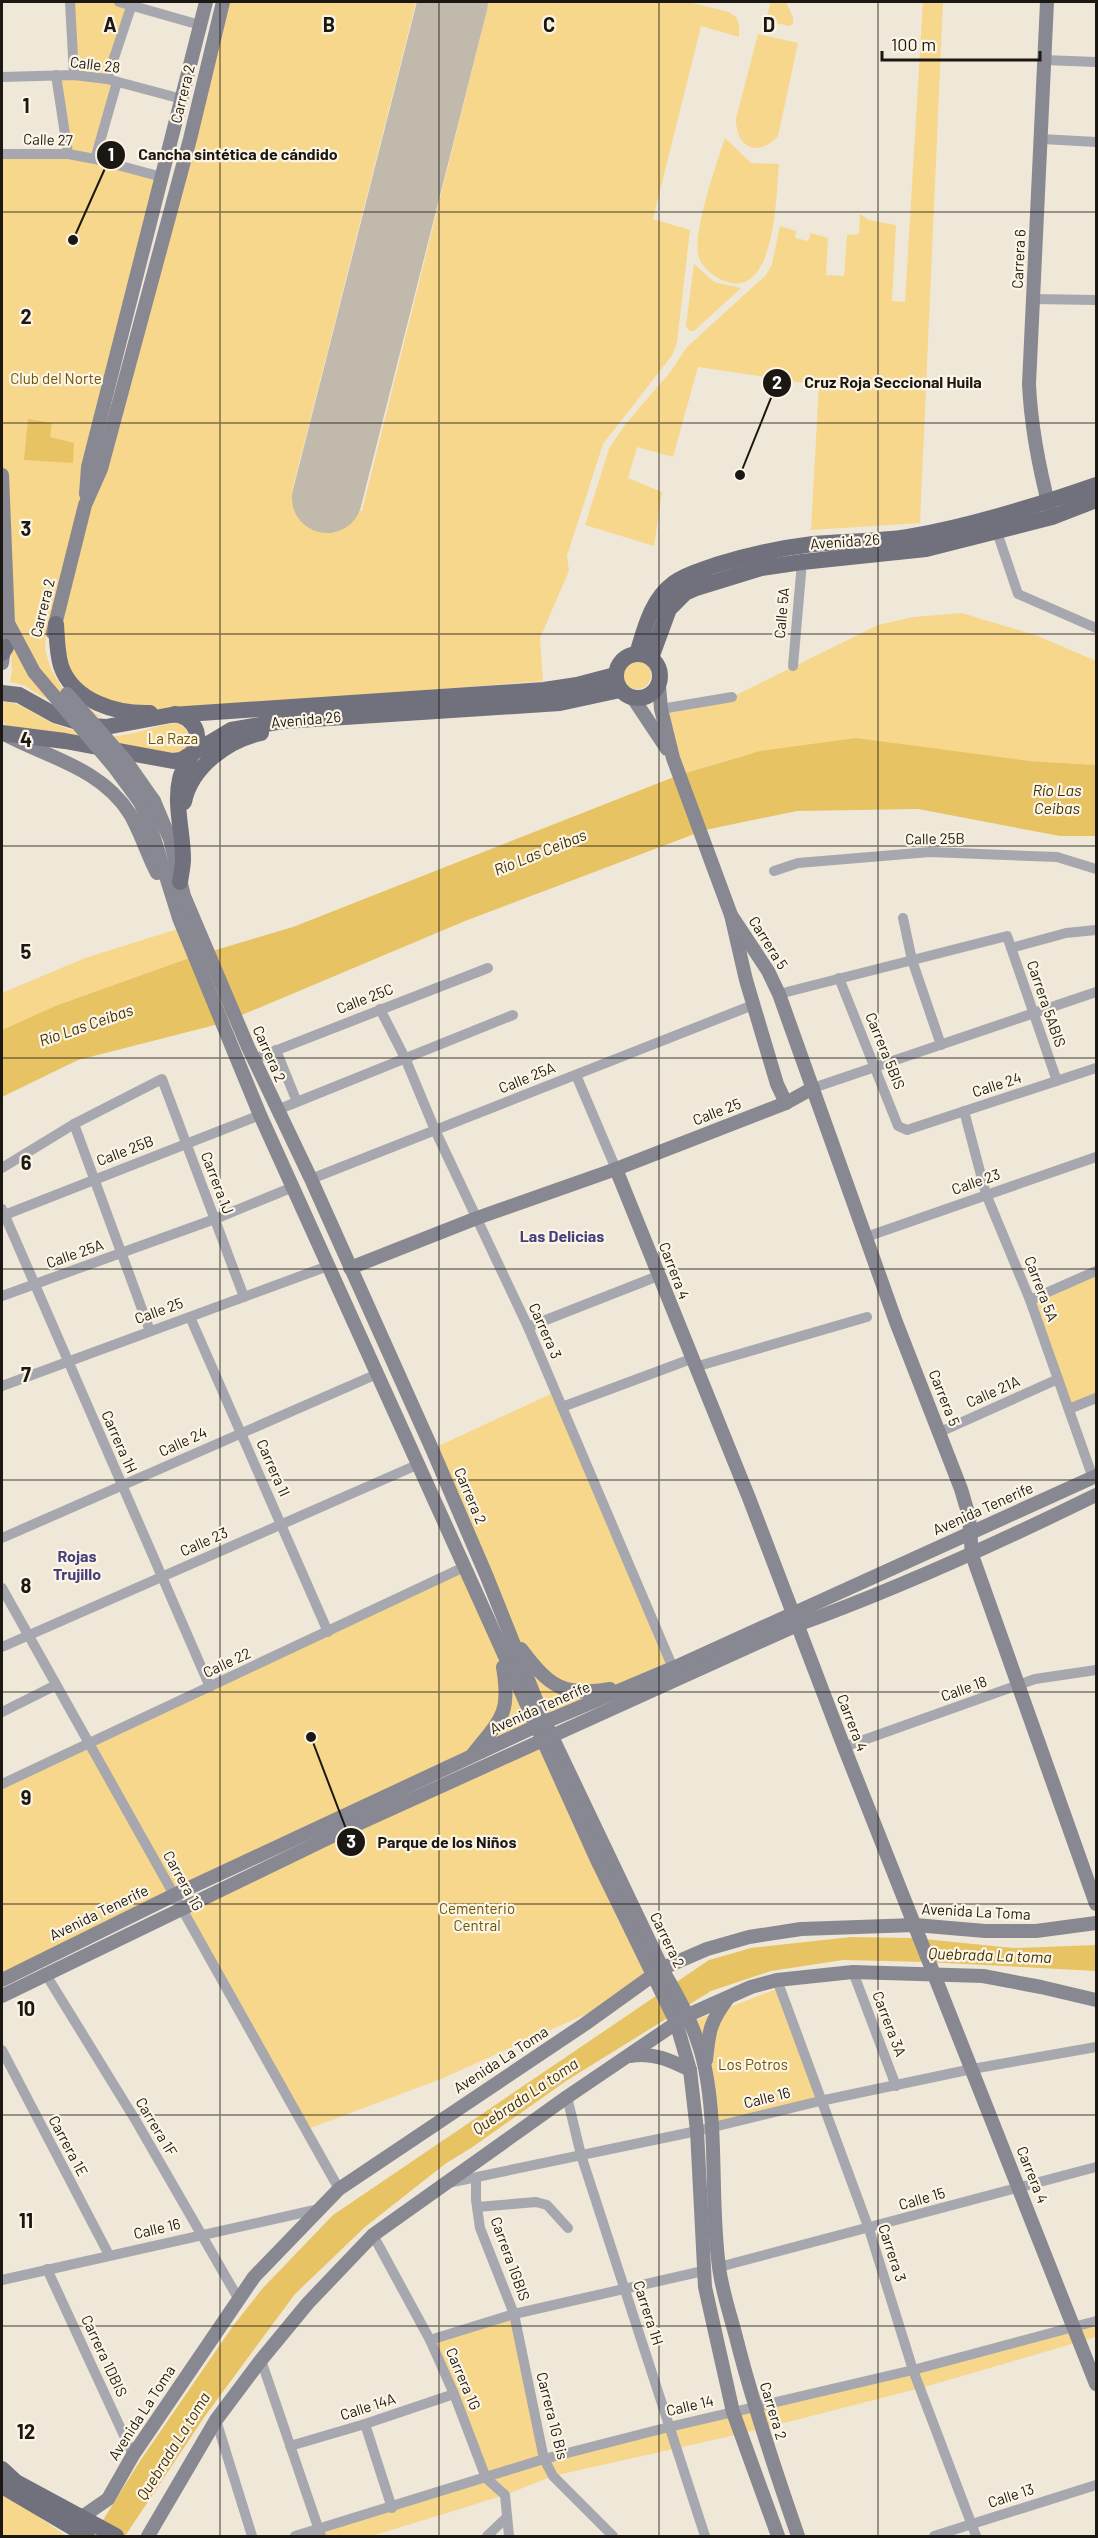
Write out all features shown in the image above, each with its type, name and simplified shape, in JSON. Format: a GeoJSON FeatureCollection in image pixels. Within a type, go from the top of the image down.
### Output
{"type":"FeatureCollection","features":[{"type":"Feature","properties":{"kind":"main road","name":"Carrera 2"},"geometry":{"type":"LineString","coordinates":[[86,505],[88,468],[206,2]]}},
{"type":"Feature","properties":{"kind":"main road","name":"Carrera 2"},"geometry":{"type":"LineString","coordinates":[[223,2],[190,139],[101,469],[86,505],[51,643],[52,664],[67,694],[126,761],[147,801],[150,825],[436,1459],[510,1634],[541,1724]]}},
{"type":"Feature","properties":{"kind":"main road","name":"Carrera 6"},"geometry":{"type":"LineString","coordinates":[[1047,2],[1033,299],[1030,418],[1050,509]]}},
{"type":"Feature","properties":{"kind":"main road"},"geometry":{"type":"LineString","coordinates":[[2,475],[8,623],[3,654]]}},
{"type":"Feature","properties":{"kind":"main road","name":"Avenida 26"},"geometry":{"type":"LineString","coordinates":[[644,656],[669,609],[685,593],[761,568],[801,562],[907,553],[997,532],[1050,509],[1096,485]]}},
{"type":"Feature","properties":{"kind":"main road","name":"Avenida 26"},"geometry":{"type":"LineString","coordinates":[[644,656],[650,614],[658,599],[676,581],[689,574],[760,552],[813,544],[906,537],[1096,500]]}},
{"type":"Feature","properties":{"kind":"main road","name":"Carrera 2"},"geometry":{"type":"LineString","coordinates":[[8,623],[34,672],[115,768],[147,801]]}},
{"type":"Feature","properties":{"kind":"main road"},"geometry":{"type":"LineString","coordinates":[[2,733],[78,767],[111,792],[130,815],[161,881],[178,888],[183,860],[180,778],[195,746],[197,735],[192,724],[181,715],[120,711],[106,707],[86,696],[69,682],[61,666],[56,624]]}},
{"type":"Feature","properties":{"kind":"main road","name":"Avenida 26"},"geometry":{"type":"LineString","coordinates":[[623,688],[617,667],[624,659],[644,656]]}},
{"type":"Feature","properties":{"kind":"main road"},"geometry":{"type":"LineString","coordinates":[[644,656],[660,670],[659,686]]}},
{"type":"Feature","properties":{"kind":"main road","name":"Avenida 26"},"geometry":{"type":"LineString","coordinates":[[2,693],[19,695],[55,716],[97,727],[127,725],[181,715],[544,690],[577,685],[623,688],[648,696],[659,686]]}},
{"type":"Feature","properties":{"kind":"main road","name":"Carrera 5"},"geometry":{"type":"LineString","coordinates":[[659,686],[661,709],[673,758],[731,915],[753,1005],[777,1084],[786,1103]]}},
{"type":"Feature","properties":{"kind":"main road","name":"Avenida 26"},"geometry":{"type":"LineString","coordinates":[[2,733],[65,741],[152,759],[181,760],[215,738],[231,730],[248,726],[340,717],[560,703],[623,688]]}},
{"type":"Feature","properties":{"kind":"main road","name":"Carrera 5"},"geometry":{"type":"LineString","coordinates":[[623,688],[673,758]]}},
{"type":"Feature","properties":{"kind":"main road"},"geometry":{"type":"LineString","coordinates":[[181,833],[184,801],[190,785],[206,764],[228,747],[255,734],[310,726],[340,717]]}},
{"type":"Feature","properties":{"kind":"main road","name":"Carrera 2"},"geometry":{"type":"LineString","coordinates":[[178,888],[179,918],[260,1115],[419,1464],[494,1636],[541,1724],[659,1976],[705,2068],[713,2127],[719,2267],[754,2408],[798,2536]]}},
{"type":"Feature","properties":{"kind":"main road","name":"Carrera 5"},"geometry":{"type":"LineString","coordinates":[[731,915],[768,971],[779,994],[896,1322],[940,1432],[966,1507],[972,1555],[1096,1904]]}},
{"type":"Feature","properties":{"kind":"main road"},"geometry":{"type":"LineString","coordinates":[[746,980],[747,973],[754,967],[762,967],[768,971]]}},
{"type":"Feature","properties":{"kind":"main road","name":"Calle 25"},"geometry":{"type":"LineString","coordinates":[[350,1268],[477,1218],[616,1169],[786,1103],[813,1088]]}},
{"type":"Feature","properties":{"kind":"main road","name":"Carrera 4"},"geometry":{"type":"LineString","coordinates":[[616,1169],[749,1498],[794,1620],[1096,2384]]}},
{"type":"Feature","properties":{"kind":"main road","name":"Avenida Tenerife"},"geometry":{"type":"LineString","coordinates":[[2,1996],[45,1973],[353,1826],[548,1739],[970,1534],[1095,1477]]}},
{"type":"Feature","properties":{"kind":"main road","name":"Avenida Tenerife"},"geometry":{"type":"LineString","coordinates":[[2,1980],[174,1894],[541,1724],[794,1620],[870,1599],[972,1555],[1096,1495]]}},
{"type":"Feature","properties":{"kind":"main road"},"geometry":{"type":"LineString","coordinates":[[510,1634],[549,1682],[568,1690],[589,1692],[633,1685]]}},
{"type":"Feature","properties":{"kind":"main road"},"geometry":{"type":"LineString","coordinates":[[471,1756],[500,1722],[506,1708],[503,1666],[494,1636]]}},
{"type":"Feature","properties":{"kind":"main road","name":"Avenida La Toma"},"geometry":{"type":"LineString","coordinates":[[84,2527],[108,2499],[133,2455],[238,2298],[254,2277],[339,2189],[659,1976],[706,1950],[749,1937],[801,1929],[918,1932],[1036,1931],[1096,1923]]}},
{"type":"Feature","properties":{"kind":"main road"},"geometry":{"type":"LineString","coordinates":[[148,2536],[216,2420],[308,2303],[373,2235],[628,2056],[680,2016],[731,1995],[777,1980],[853,1972],[933,1968],[1096,2000]]}},
{"type":"Feature","properties":{"kind":"main road"},"geometry":{"type":"LineString","coordinates":[[705,2068],[709,2030],[714,2017],[731,1995]]}},
{"type":"Feature","properties":{"kind":"main road","name":"Carrera 2"},"geometry":{"type":"LineString","coordinates":[[680,2016],[690,2070],[697,2131],[703,2271],[734,2412],[778,2536]]}},
{"type":"Feature","properties":{"kind":"main road"},"geometry":{"type":"LineString","coordinates":[[628,2056],[643,2053],[653,2055],[668,2059],[690,2070]]}},
{"type":"Feature","properties":{"kind":"main road"},"geometry":{"type":"LineString","coordinates":[[2,2469],[16,2482],[84,2527]]}},
{"type":"Feature","properties":{"kind":"main road"},"geometry":{"type":"LineString","coordinates":[[2,2486],[84,2527],[116,2536]]}},
{"type":"Feature","properties":{"kind":"street"},"geometry":{"type":"LineString","coordinates":[[70,2],[74,75]]}},
{"type":"Feature","properties":{"kind":"street"},"geometry":{"type":"LineString","coordinates":[[119,2],[200,25]]}},
{"type":"Feature","properties":{"kind":"street"},"geometry":{"type":"LineString","coordinates":[[95,159],[112,80],[132,4]]}},
{"type":"Feature","properties":{"kind":"street"},"geometry":{"type":"LineString","coordinates":[[1044,60],[1096,62]]}},
{"type":"Feature","properties":{"kind":"street"},"geometry":{"type":"LineString","coordinates":[[56,75],[68,154]]}},
{"type":"Feature","properties":{"kind":"street","name":"Calle 28"},"geometry":{"type":"LineString","coordinates":[[2,77],[74,75],[112,80],[182,99]]}},
{"type":"Feature","properties":{"kind":"street"},"geometry":{"type":"LineString","coordinates":[[1042,139],[1096,142]]}},
{"type":"Feature","properties":{"kind":"street","name":"Calle 27"},"geometry":{"type":"LineString","coordinates":[[2,154],[68,154],[162,177]]}},
{"type":"Feature","properties":{"kind":"street"},"geometry":{"type":"LineString","coordinates":[[1033,299],[1096,300]]}},
{"type":"Feature","properties":{"kind":"street"},"geometry":{"type":"LineString","coordinates":[[997,532],[1018,594],[1096,628]]}},
{"type":"Feature","properties":{"kind":"street","name":"Calle 5A"},"geometry":{"type":"LineString","coordinates":[[793,666],[801,562]]}},
{"type":"Feature","properties":{"kind":"street"},"geometry":{"type":"LineString","coordinates":[[661,709],[732,697]]}},
{"type":"Feature","properties":{"kind":"street","name":"Calle 25B"},"geometry":{"type":"LineString","coordinates":[[774,871],[798,863],[930,852],[1057,857],[1096,869]]}},
{"type":"Feature","properties":{"kind":"street"},"geometry":{"type":"LineString","coordinates":[[903,918],[912,960],[941,1045]]}},
{"type":"Feature","properties":{"kind":"street"},"geometry":{"type":"LineString","coordinates":[[1011,948],[1066,933],[1096,930]]}},
{"type":"Feature","properties":{"kind":"street","name":"Carrera 5ABIS"},"geometry":{"type":"LineString","coordinates":[[912,960],[1007,936],[1058,1081]]}},
{"type":"Feature","properties":{"kind":"street"},"geometry":{"type":"LineString","coordinates":[[779,994],[912,960]]}},
{"type":"Feature","properties":{"kind":"street","name":"Calle 25C"},"geometry":{"type":"LineString","coordinates":[[251,1053],[276,1050],[488,968]]}},
{"type":"Feature","properties":{"kind":"street","name":"Carrera 5BIS"},"geometry":{"type":"LineString","coordinates":[[839,978],[898,1126],[907,1130]]}},
{"type":"Feature","properties":{"kind":"street","name":"Calle 25"},"geometry":{"type":"LineString","coordinates":[[813,1088],[1096,992]]}},
{"type":"Feature","properties":{"kind":"street","name":"Calle 25A"},"geometry":{"type":"LineString","coordinates":[[311,1179],[753,1005]]}},
{"type":"Feature","properties":{"kind":"street","name":"Carrera 3"},"geometry":{"type":"LineString","coordinates":[[380,1009],[405,1058],[435,1130],[528,1327],[673,1668]]}},
{"type":"Feature","properties":{"kind":"street"},"geometry":{"type":"LineString","coordinates":[[277,1110],[513,1015]]}},
{"type":"Feature","properties":{"kind":"street"},"geometry":{"type":"LineString","coordinates":[[276,1050],[297,1102]]}},
{"type":"Feature","properties":{"kind":"street","name":"Calle 24"},"geometry":{"type":"LineString","coordinates":[[907,1130],[1096,1068]]}},
{"type":"Feature","properties":{"kind":"street","name":"Carrera 4"},"geometry":{"type":"LineString","coordinates":[[576,1075],[616,1169]]}},
{"type":"Feature","properties":{"kind":"street","name":"Carrera 1J"},"geometry":{"type":"LineString","coordinates":[[74,1124],[162,1079],[244,1297]]}},
{"type":"Feature","properties":{"kind":"street","name":"Carrera 5A"},"geometry":{"type":"LineString","coordinates":[[964,1111],[986,1194],[1030,1300],[1095,1477]]}},
{"type":"Feature","properties":{"kind":"street","name":"Calle 25B"},"geometry":{"type":"LineString","coordinates":[[2,1213],[260,1115]]}},
{"type":"Feature","properties":{"kind":"street"},"geometry":{"type":"LineString","coordinates":[[2,1168],[74,1124],[150,1331]]}},
{"type":"Feature","properties":{"kind":"street","name":"Calle 23"},"geometry":{"type":"LineString","coordinates":[[866,1237],[1096,1157]]}},
{"type":"Feature","properties":{"kind":"street","name":"Calle 25A"},"geometry":{"type":"LineString","coordinates":[[2,1296],[122,1254],[293,1187]]}},
{"type":"Feature","properties":{"kind":"street","name":"Carrera 1H"},"geometry":{"type":"LineString","coordinates":[[2,1213],[210,1687]]}},
{"type":"Feature","properties":{"kind":"street","name":"Calle 25"},"geometry":{"type":"LineString","coordinates":[[2,1386],[328,1266]]}},
{"type":"Feature","properties":{"kind":"street"},"geometry":{"type":"LineString","coordinates":[[1030,1300],[1096,1271]]}},
{"type":"Feature","properties":{"kind":"street"},"geometry":{"type":"LineString","coordinates":[[528,1327],[658,1276]]}},
{"type":"Feature","properties":{"kind":"street","name":"Carrera 1I"},"geometry":{"type":"LineString","coordinates":[[190,1317],[328,1632]]}},
{"type":"Feature","properties":{"kind":"street"},"geometry":{"type":"LineString","coordinates":[[562,1407],[693,1363],[867,1317]]}},
{"type":"Feature","properties":{"kind":"street","name":"Calle 24"},"geometry":{"type":"LineString","coordinates":[[2,1538],[377,1374]]}},
{"type":"Feature","properties":{"kind":"street","name":"Calle 21A"},"geometry":{"type":"LineString","coordinates":[[940,1432],[1058,1379]]}},
{"type":"Feature","properties":{"kind":"street"},"geometry":{"type":"LineString","coordinates":[[1069,1409],[1096,1398]]}},
{"type":"Feature","properties":{"kind":"street","name":"Calle 23"},"geometry":{"type":"LineString","coordinates":[[2,1647],[419,1464]]}},
{"type":"Feature","properties":{"kind":"street","name":"Calle 22"},"geometry":{"type":"LineString","coordinates":[[2,1784],[464,1567]]}},
{"type":"Feature","properties":{"kind":"street","name":"Carrera 1G"},"geometry":{"type":"LineString","coordinates":[[2,1588],[339,2189]]}},
{"type":"Feature","properties":{"kind":"street","name":"Calle 18"},"geometry":{"type":"LineString","coordinates":[[844,1747],[1035,1679],[1096,1670]]}},
{"type":"Feature","properties":{"kind":"street"},"geometry":{"type":"LineString","coordinates":[[2,1712],[56,1685]]}},
{"type":"Feature","properties":{"kind":"street","name":"Carrera 3A"},"geometry":{"type":"LineString","coordinates":[[853,1972],[896,2086]]}},
{"type":"Feature","properties":{"kind":"street","name":"Carrera 1F"},"geometry":{"type":"LineString","coordinates":[[45,1973],[238,2298]]}},
{"type":"Feature","properties":{"kind":"street","name":"Carrera 3"},"geometry":{"type":"LineString","coordinates":[[777,1980],[869,2229],[914,2370],[976,2536]]}},
{"type":"Feature","properties":{"kind":"street","name":"Calle 16"},"geometry":{"type":"LineString","coordinates":[[445,2183],[697,2131],[820,2101],[972,2069],[1096,2047]]}},
{"type":"Feature","properties":{"kind":"street","name":"Carrera 1E"},"geometry":{"type":"LineString","coordinates":[[2,2050],[109,2255]]}},
{"type":"Feature","properties":{"kind":"street","name":"Carrera 1H"},"geometry":{"type":"LineString","coordinates":[[567,2097],[581,2155],[705,2536]]}},
{"type":"Feature","properties":{"kind":"street","name":"Calle 15"},"geometry":{"type":"LineString","coordinates":[[719,2267],[1096,2168]]}},
{"type":"Feature","properties":{"kind":"street","name":"Carrera 1GBIS"},"geometry":{"type":"LineString","coordinates":[[476,2178],[477,2207],[484,2241],[514,2314]]}},
{"type":"Feature","properties":{"kind":"street"},"geometry":{"type":"LineString","coordinates":[[477,2207],[536,2202],[547,2205],[568,2228]]}},
{"type":"Feature","properties":{"kind":"street","name":"Calle 16"},"geometry":{"type":"LineString","coordinates":[[2,2280],[319,2209]]}},
{"type":"Feature","properties":{"kind":"street","name":"Carrera 1G"},"geometry":{"type":"LineString","coordinates":[[373,2235],[430,2340],[454,2394],[486,2478],[505,2495],[509,2536]]}},
{"type":"Feature","properties":{"kind":"street","name":"Carrera 1DBIS"},"geometry":{"type":"LineString","coordinates":[[48,2269],[133,2455]]}},
{"type":"Feature","properties":{"kind":"street"},"geometry":{"type":"LineString","coordinates":[[430,2340],[514,2314],[703,2271]]}},
{"type":"Feature","properties":{"kind":"street","name":"Carrera 1G Bis"},"geometry":{"type":"LineString","coordinates":[[514,2314],[544,2459],[553,2476],[613,2536]]}},
{"type":"Feature","properties":{"kind":"street","name":"Calle 14"},"geometry":{"type":"LineString","coordinates":[[295,2536],[320,2533],[544,2459],[669,2427],[914,2370],[1096,2321]]}},
{"type":"Feature","properties":{"kind":"street"},"geometry":{"type":"LineString","coordinates":[[261,2360],[320,2533]]}},
{"type":"Feature","properties":{"kind":"street","name":"Calle 14A"},"geometry":{"type":"LineString","coordinates":[[290,2446],[454,2394]]}},
{"type":"Feature","properties":{"kind":"street"},"geometry":{"type":"LineString","coordinates":[[216,2420],[252,2536]]}},
{"type":"Feature","properties":{"kind":"street"},"geometry":{"type":"LineString","coordinates":[[365,2424],[393,2508]]}},
{"type":"Feature","properties":{"kind":"street","name":"Calle 13"},"geometry":{"type":"LineString","coordinates":[[934,2536],[1096,2485]]}},
{"type":"Feature","properties":{"kind":"street"},"geometry":{"type":"LineString","coordinates":[[487,2536],[507,2517]]}},
{"type":"Feature","properties":{"kind":"green space","name":"Club del Norte"},"geometry":{"type":"Polygon","coordinates":[[[70,2],[131,4],[107,79],[116,82],[94,160],[162,175],[66,578],[223,2],[416,2],[292,491],[362,511],[489,2],[688,2],[729,12],[736,17],[739,24],[739,37],[701,26],[653,219],[690,230],[677,342],[673,354],[603,444],[567,556],[569,571],[540,638],[543,681],[139,713],[69,682],[55,625],[46,637],[45,650],[51,669],[62,688],[102,718],[60,707],[23,685],[10,682],[12,671],[2,462],[2,156],[70,154],[57,76],[75,76],[70,2]]]}},
{"type":"Feature","properties":{"kind":"green space"},"geometry":{"type":"Polygon","coordinates":[[[771,2],[786,2],[793,18],[793,24],[789,26],[767,21],[771,2]]]}},
{"type":"Feature","properties":{"kind":"green space"},"geometry":{"type":"Polygon","coordinates":[[[923,2],[943,2],[920,523],[811,530],[819,385],[698,367],[673,457],[637,447],[628,478],[662,492],[654,546],[585,525],[609,449],[624,426],[671,371],[687,347],[766,275],[772,264],[780,226],[796,231],[795,238],[808,241],[811,233],[828,238],[826,275],[844,276],[847,235],[859,234],[860,214],[869,220],[896,225],[892,301],[905,302],[923,2]]]}},
{"type":"Feature","properties":{"kind":"green space"},"geometry":{"type":"Polygon","coordinates":[[[758,34],[798,43],[778,136],[763,147],[756,148],[744,143],[737,129],[736,119],[758,34]]]}},
{"type":"Feature","properties":{"kind":"green space"},"geometry":{"type":"Polygon","coordinates":[[[725,138],[751,163],[779,164],[770,243],[763,262],[753,276],[740,283],[722,280],[714,275],[703,266],[698,254],[702,213],[725,138]]]}},
{"type":"Feature","properties":{"kind":"green space"},"geometry":{"type":"Polygon","coordinates":[[[694,264],[714,282],[741,288],[694,331],[690,331],[686,326],[694,264]]]}},
{"type":"Feature","properties":{"kind":"green space"},"geometry":{"type":"Polygon","coordinates":[[[962,613],[1038,636],[1096,661],[1096,765],[1029,761],[749,754],[679,775],[661,709],[732,697],[878,625],[913,617],[962,613]]]}},
{"type":"Feature","properties":{"kind":"green space"},"geometry":{"type":"Polygon","coordinates":[[[637,661],[647,665],[651,675],[647,685],[637,689],[627,685],[623,675],[627,665],[637,661]]]}},
{"type":"Feature","properties":{"kind":"green space","name":"La Raza"},"geometry":{"type":"Polygon","coordinates":[[[2,702],[21,706],[52,723],[82,733],[101,736],[121,736],[178,723],[188,733],[188,747],[179,754],[8,727],[2,721],[2,702]]]}},
{"type":"Feature","properties":{"kind":"green space"},"geometry":{"type":"Polygon","coordinates":[[[181,928],[192,957],[55,1006],[2,1030],[2,993],[85,958],[181,928]]]}},
{"type":"Feature","properties":{"kind":"green space"},"geometry":{"type":"Polygon","coordinates":[[[1096,1271],[1096,1398],[1069,1409],[1030,1300],[1096,1271]]]}},
{"type":"Feature","properties":{"kind":"green space"},"geometry":{"type":"Polygon","coordinates":[[[555,1392],[673,1668],[545,1722],[432,1449],[555,1392]]]}},
{"type":"Feature","properties":{"kind":"green space"},"geometry":{"type":"Polygon","coordinates":[[[464,1567],[536,1726],[2,1980],[2,1789],[464,1567]]]}},
{"type":"Feature","properties":{"kind":"green space","name":"Cementerio Central"},"geometry":{"type":"Polygon","coordinates":[[[542,1741],[652,1976],[586,2014],[441,2079],[310,2128],[181,1910],[542,1741]]]}},
{"type":"Feature","properties":{"kind":"green space","name":"Los Potros"},"geometry":{"type":"Polygon","coordinates":[[[779,1988],[820,2101],[713,2127],[693,2021],[779,1988]]]}},
{"type":"Feature","properties":{"kind":"green space"},"geometry":{"type":"Polygon","coordinates":[[[514,2314],[544,2459],[1096,2321],[1096,2337],[921,2388],[740,2434],[553,2476],[505,2495],[372,2536],[295,2536],[485,2478],[430,2340],[514,2314]]]}},
{"type":"Feature","properties":{"kind":"green space"},"geometry":{"type":"Polygon","coordinates":[[[2,2491],[66,2536],[2,2536],[2,2491]]]}},
{"type":"Feature","properties":{"kind":"water"},"geometry":{"type":"Polygon","coordinates":[[[28,419],[52,423],[50,437],[74,443],[73,463],[24,460],[28,419]]]}},
{"type":"Feature","properties":{"kind":"water","name":"Río Las Ceibas"},"geometry":{"type":"Polygon","coordinates":[[[856,738],[1029,761],[1096,765],[1096,836],[1060,836],[918,809],[797,811],[705,830],[465,921],[223,1023],[78,1060],[2,1097],[2,1030],[55,1006],[192,957],[293,927],[679,775],[760,751],[856,738]]]}},
{"type":"Feature","properties":{"kind":"water","name":"Quebrada La toma"},"geometry":{"type":"Polygon","coordinates":[[[851,1937],[914,1938],[1013,1948],[1096,1945],[1096,1971],[843,1960],[771,1971],[711,1991],[566,2081],[445,2164],[365,2227],[295,2294],[205,2416],[125,2536],[93,2536],[140,2461],[233,2326],[262,2289],[333,2215],[709,1960],[751,1948],[851,1937]]]}},
{"type":"Feature","properties":{"kind":"runway"},"geometry":{"type":"LineString","coordinates":[[327,498],[453,2]]}},
{"type":"Feature","properties":{"kind":"place","name":"Cancha sintética de cándido"},"geometry":{"type":"Point","coordinates":[73,240]}},
{"type":"Feature","properties":{"kind":"place","name":"Cruz Roja Seccional Huila"},"geometry":{"type":"Point","coordinates":[740,475]}},
{"type":"Feature","properties":{"kind":"place","name":"Parque de los Niños"},"geometry":{"type":"Point","coordinates":[311,1737]}},
{"type":"Feature","properties":{"kind":"district","name":"Las Delicias"},"geometry":{"type":"Point","coordinates":[562,1236]}},
{"type":"Feature","properties":{"kind":"district","name":"Rojas Trujillo"},"geometry":{"type":"Point","coordinates":[77,1565]}}]}
